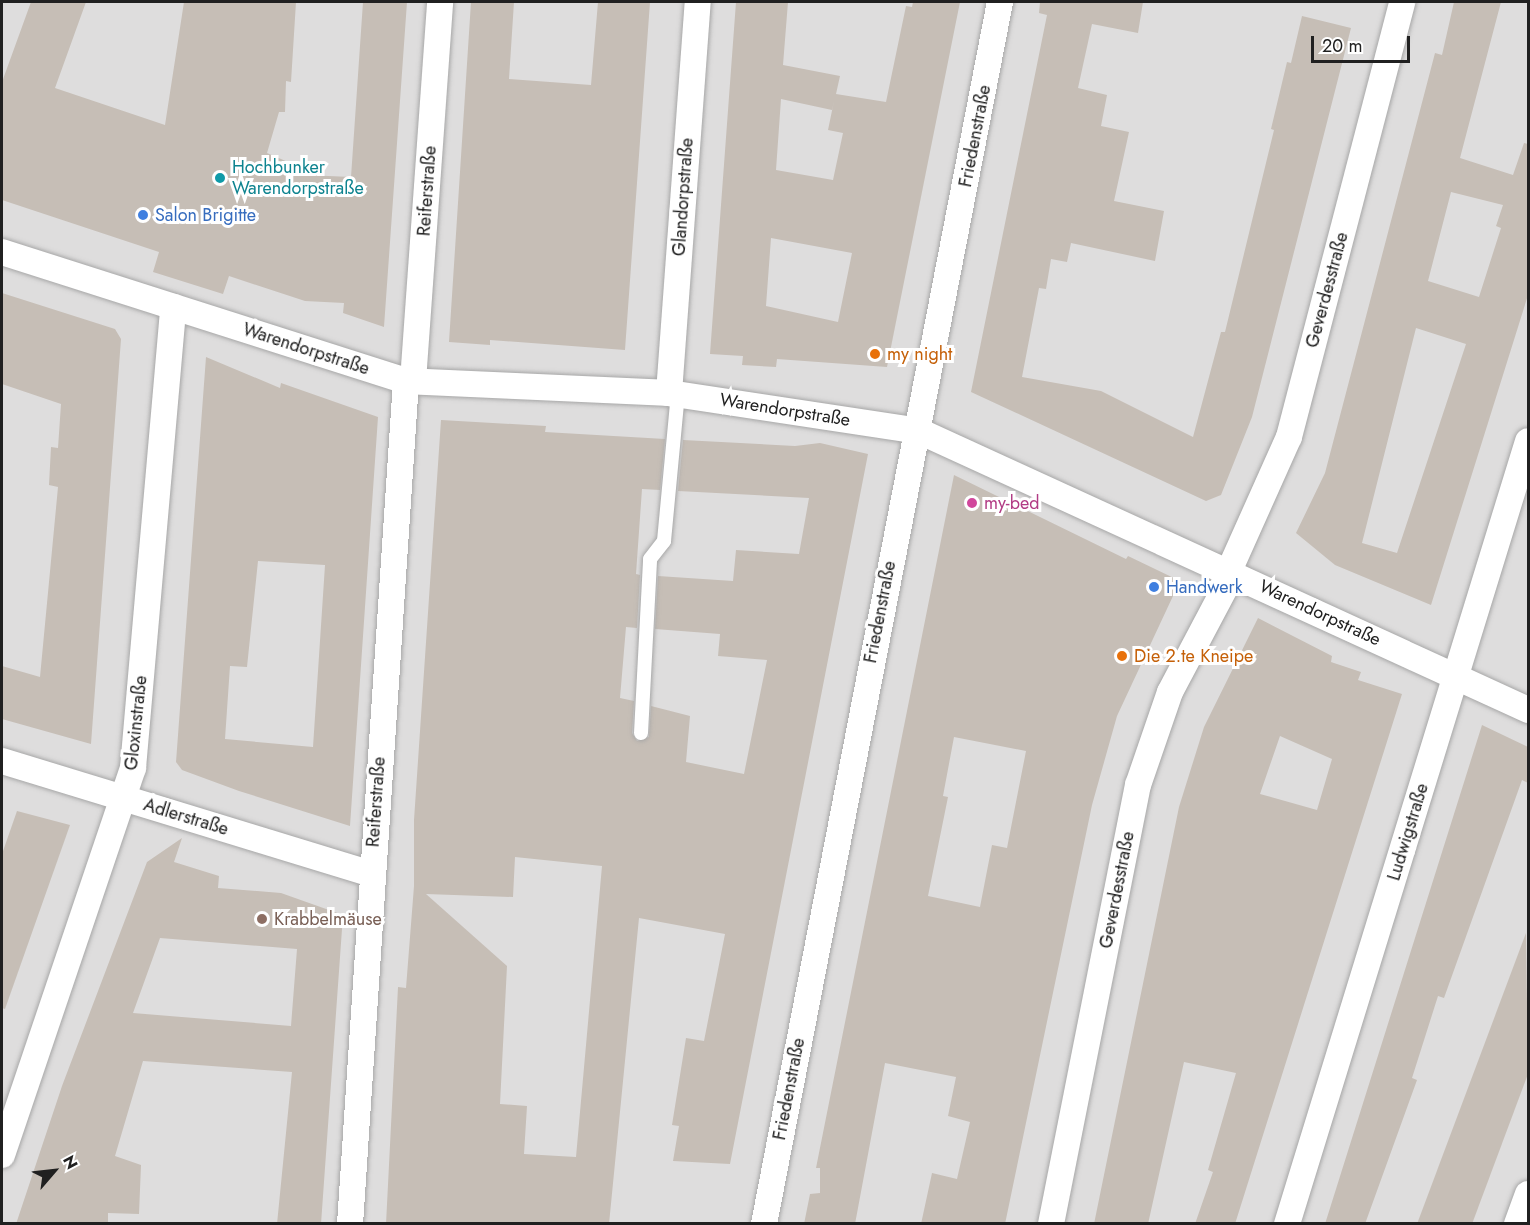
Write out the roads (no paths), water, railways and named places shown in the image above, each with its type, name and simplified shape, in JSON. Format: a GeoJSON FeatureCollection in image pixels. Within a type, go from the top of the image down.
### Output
{"type":"FeatureCollection","features":[{"type":"Feature","properties":{"kind":"street","name":"Reiferstraße"},"geometry":{"type":"LineString","coordinates":[[350,1224],[371,874],[441,2]]}},
{"type":"Feature","properties":{"kind":"street","name":"Glandorpstraße"},"geometry":{"type":"LineString","coordinates":[[673,394],[698,2]]}},
{"type":"Feature","properties":{"kind":"street","name":"Friedenstraße"},"geometry":{"type":"LineString","coordinates":[[764,1224],[902,497],[919,431],[1000,2]]}},
{"type":"Feature","properties":{"kind":"street","name":"Geverdesstraße"},"geometry":{"type":"LineString","coordinates":[[1051,1224],[1138,785],[1170,692],[1231,572],[1289,437],[1402,2]]}},
{"type":"Feature","properties":{"kind":"street","name":"Warendorpstraße"},"geometry":{"type":"LineString","coordinates":[[2,252],[410,381],[673,394],[919,431],[1528,710]]}},
{"type":"Feature","properties":{"kind":"street","name":"Gloxinstraße"},"geometry":{"type":"LineString","coordinates":[[2,1155],[133,768],[173,307]]}},
{"type":"Feature","properties":{"kind":"street","name":"Ludwigstraße"},"geometry":{"type":"LineString","coordinates":[[1287,1224],[1528,441]]}},
{"type":"Feature","properties":{"kind":"street","name":"Adlerstraße"},"geometry":{"type":"LineString","coordinates":[[2,761],[371,874]]}},
{"type":"Feature","properties":{"kind":"street"},"geometry":{"type":"LineString","coordinates":[[1517,1224],[1528,1194]]}},
{"type":"Feature","properties":{"kind":"lane"},"geometry":{"type":"LineString","coordinates":[[641,733],[650,559],[664,541],[673,394]]}},
{"type":"Feature","properties":{"kind":"place","name":"Hochbunker Warendorpstraße"},"geometry":{"type":"Point","coordinates":[220,178]}},
{"type":"Feature","properties":{"kind":"place","name":"Salon Brigitte"},"geometry":{"type":"Point","coordinates":[143,215]}},
{"type":"Feature","properties":{"kind":"place","name":"my night"},"geometry":{"type":"Point","coordinates":[875,354]}},
{"type":"Feature","properties":{"kind":"place","name":"my-bed"},"geometry":{"type":"Point","coordinates":[972,503]}},
{"type":"Feature","properties":{"kind":"place","name":"Handwerk"},"geometry":{"type":"Point","coordinates":[1154,587]}},
{"type":"Feature","properties":{"kind":"place","name":"Die 2.te Kneipe"},"geometry":{"type":"Point","coordinates":[1122,656]}},
{"type":"Feature","properties":{"kind":"place","name":"Krabbelmäuse"},"geometry":{"type":"Point","coordinates":[262,919]}}]}
